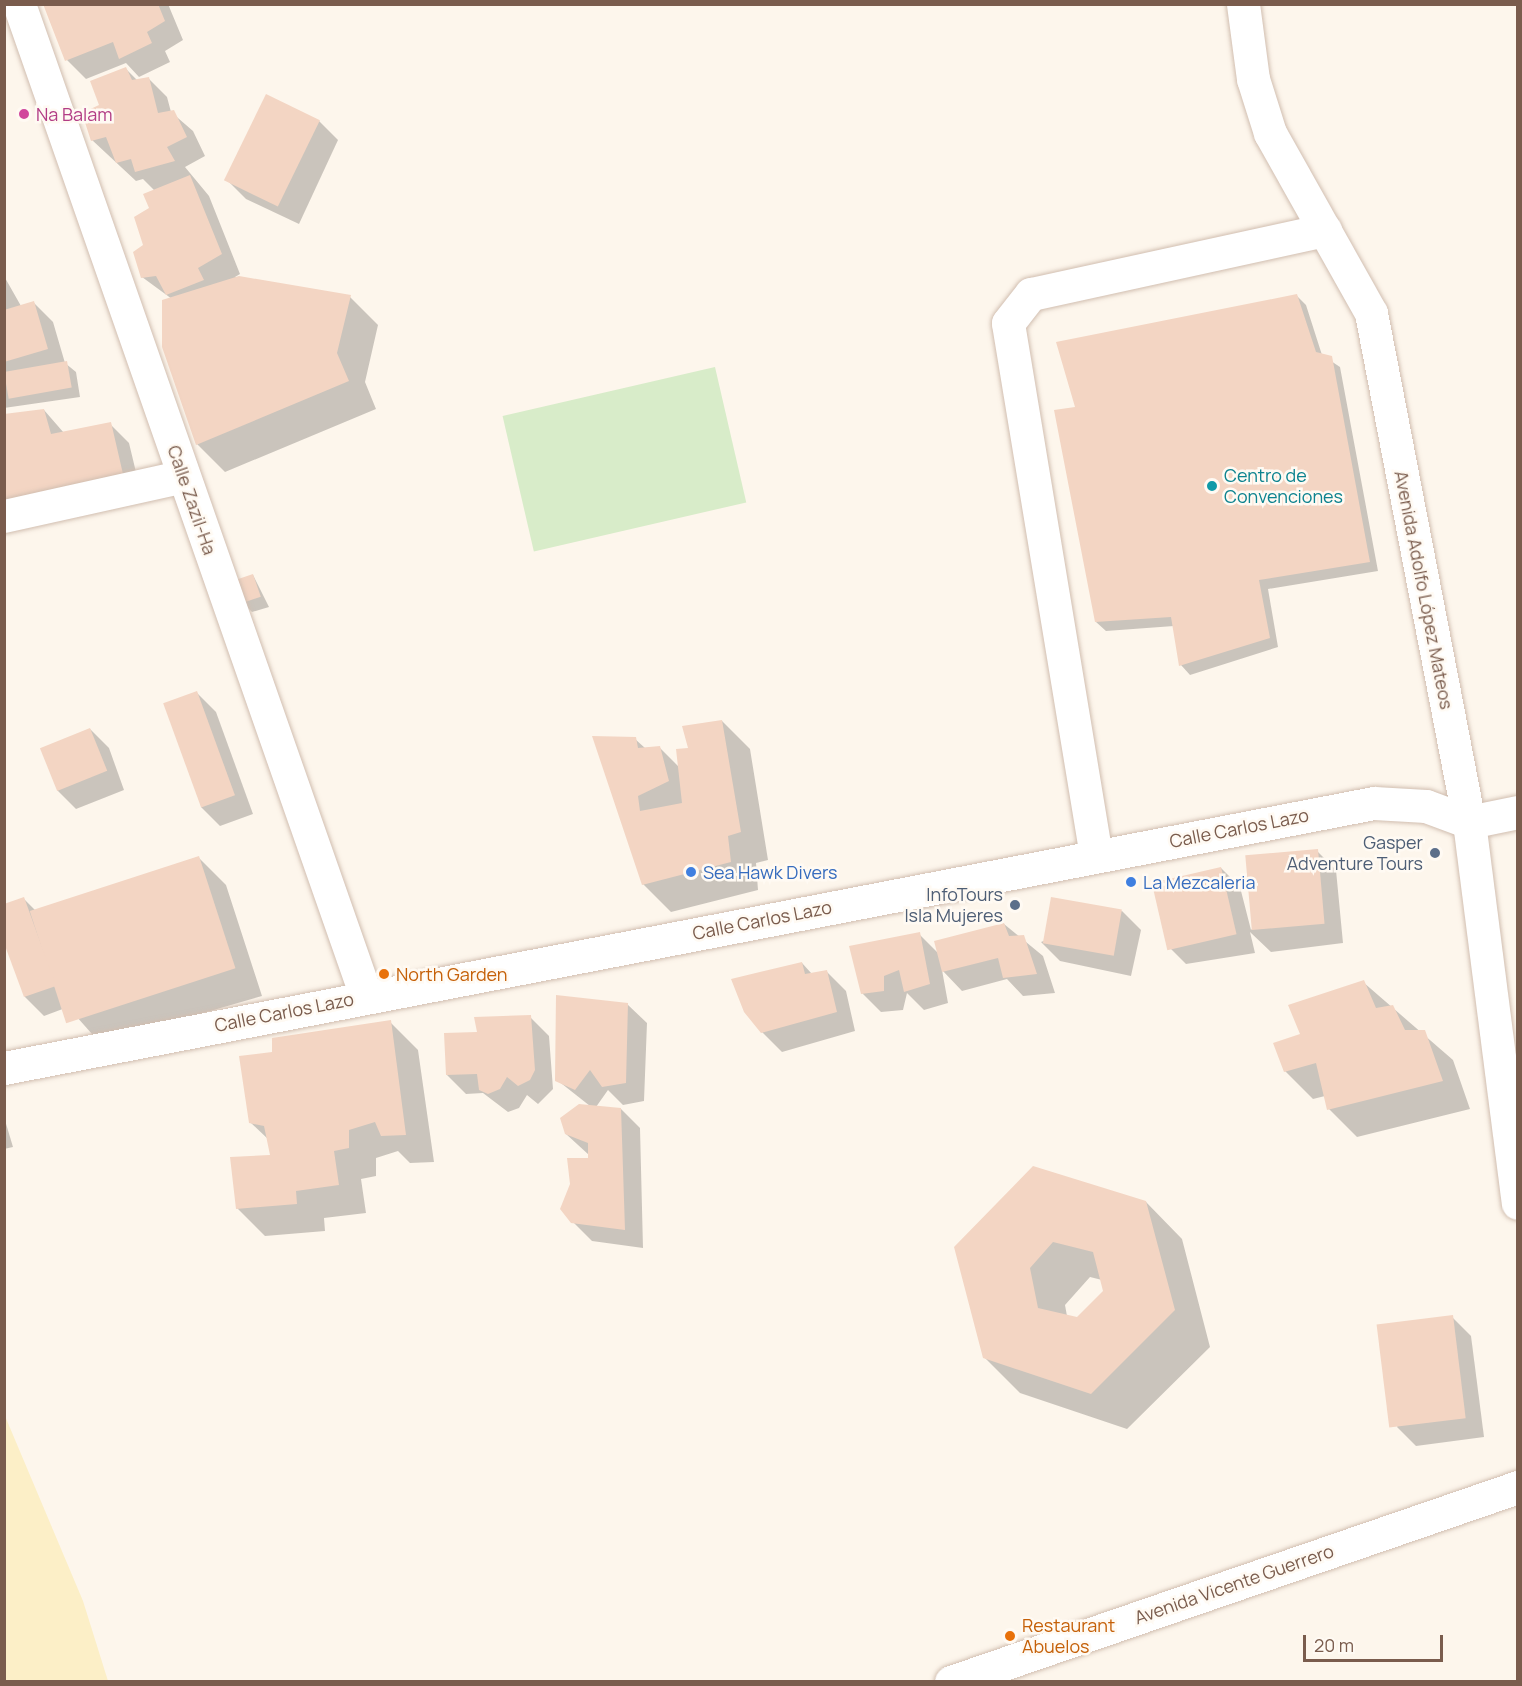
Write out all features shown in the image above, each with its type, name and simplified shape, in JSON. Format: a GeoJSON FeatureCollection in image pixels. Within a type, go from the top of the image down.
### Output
{"type":"FeatureCollection","features":[{"type":"Feature","properties":{"kind":"street","name":"Calle Zazil-Ha"},"geometry":{"type":"LineString","coordinates":[[19,4],[366,996]]}},
{"type":"Feature","properties":{"kind":"street","name":"Avenida Adolfo López Mateos"},"geometry":{"type":"LineString","coordinates":[[1243,4],[1261,109],[1371,313],[1469,822],[1518,1203]]}},
{"type":"Feature","properties":{"kind":"street"},"geometry":{"type":"LineString","coordinates":[[1096,856],[1008,323],[1031,294],[1325,230]]}},
{"type":"Feature","properties":{"kind":"street"},"geometry":{"type":"LineString","coordinates":[[4,516],[184,476]]}},
{"type":"Feature","properties":{"kind":"street","name":"Calle Carlos Lazo"},"geometry":{"type":"LineString","coordinates":[[4,1068],[1374,802],[1426,806],[1469,822]]}},
{"type":"Feature","properties":{"kind":"street"},"geometry":{"type":"LineString","coordinates":[[1469,822],[1518,812]]}},
{"type":"Feature","properties":{"kind":"street","name":"Avenida Vicente Guerrero"},"geometry":{"type":"LineString","coordinates":[[951,1682],[1518,1486]]}},
{"type":"Feature","properties":{"kind":"green space"},"geometry":{"type":"Polygon","coordinates":[[[715,367],[746,502],[534,551],[503,416],[715,367]]]}},
{"type":"Feature","properties":{"kind":"sand"},"geometry":{"type":"Polygon","coordinates":[[[5,1416],[83,1601],[108,1681],[5,1681],[5,1416]]]}},
{"type":"Feature","properties":{"kind":"building"},"geometry":{"type":"Polygon","coordinates":[[[43,4],[158,4],[165,21],[147,32],[152,43],[119,59],[113,42],[65,61],[43,4]]]}},
{"type":"Feature","properties":{"kind":"building"},"geometry":{"type":"Polygon","coordinates":[[[126,67],[132,80],[149,77],[158,113],[174,110],[187,137],[167,147],[175,161],[135,172],[131,159],[116,163],[106,137],[91,141],[82,113],[99,105],[90,81],[126,67]]]}},
{"type":"Feature","properties":{"kind":"building"},"geometry":{"type":"Polygon","coordinates":[[[266,94],[320,120],[278,207],[224,180],[266,94]]]}},
{"type":"Feature","properties":{"kind":"building"},"geometry":{"type":"Polygon","coordinates":[[[190,175],[222,254],[198,268],[204,280],[166,295],[156,276],[141,278],[133,252],[143,245],[134,217],[149,208],[143,194],[190,175]]]}},
{"type":"Feature","properties":{"kind":"building"},"geometry":{"type":"Polygon","coordinates":[[[239,276],[351,295],[337,353],[349,381],[196,445],[162,347],[162,300],[239,276]]]}},
{"type":"Feature","properties":{"kind":"building","name":"Centro de Convenciones"},"geometry":{"type":"Polygon","coordinates":[[[1297,294],[1316,352],[1332,356],[1370,562],[1259,580],[1270,638],[1179,666],[1171,617],[1095,622],[1054,410],[1075,407],[1056,342],[1297,294]]]}},
{"type":"Feature","properties":{"kind":"building"},"geometry":{"type":"Polygon","coordinates":[[[34,301],[48,349],[4,362],[4,310],[34,301]]]}},
{"type":"Feature","properties":{"kind":"building"},"geometry":{"type":"Polygon","coordinates":[[[67,361],[72,388],[9,399],[4,372],[67,361]]]}},
{"type":"Feature","properties":{"kind":"building"},"geometry":{"type":"Polygon","coordinates":[[[44,409],[51,434],[111,422],[123,474],[5,501],[4,414],[44,409]]]}},
{"type":"Feature","properties":{"kind":"building"},"geometry":{"type":"Polygon","coordinates":[[[253,574],[261,597],[241,604],[233,581],[253,574]]]}},
{"type":"Feature","properties":{"kind":"building"},"geometry":{"type":"Polygon","coordinates":[[[197,691],[235,795],[201,808],[163,703],[197,691]]]}},
{"type":"Feature","properties":{"kind":"building"},"geometry":{"type":"Polygon","coordinates":[[[722,720],[741,832],[728,836],[731,862],[642,885],[592,736],[636,737],[638,748],[660,746],[669,781],[638,796],[640,811],[682,803],[676,749],[688,748],[682,726],[722,720]]]}},
{"type":"Feature","properties":{"kind":"building"},"geometry":{"type":"Polygon","coordinates":[[[90,728],[107,771],[57,791],[40,748],[90,728]]]}},
{"type":"Feature","properties":{"kind":"building"},"geometry":{"type":"Polygon","coordinates":[[[1318,849],[1325,924],[1252,930],[1245,855],[1318,849]]]}},
{"type":"Feature","properties":{"kind":"building"},"geometry":{"type":"Polygon","coordinates":[[[199,856],[235,968],[66,1023],[30,911],[199,856]]]}},
{"type":"Feature","properties":{"kind":"building"},"geometry":{"type":"Polygon","coordinates":[[[1221,867],[1237,934],[1167,950],[1152,883],[1221,867]]]}},
{"type":"Feature","properties":{"kind":"building"},"geometry":{"type":"Polygon","coordinates":[[[24,897],[56,986],[24,997],[4,943],[4,904],[24,897]]]}},
{"type":"Feature","properties":{"kind":"building"},"geometry":{"type":"Polygon","coordinates":[[[1051,897],[1122,910],[1114,956],[1043,943],[1051,897]]]}},
{"type":"Feature","properties":{"kind":"building"},"geometry":{"type":"Polygon","coordinates":[[[1004,923],[1009,936],[1024,935],[1037,974],[1003,978],[998,958],[942,972],[934,941],[1004,923]]]}},
{"type":"Feature","properties":{"kind":"building"},"geometry":{"type":"Polygon","coordinates":[[[920,932],[930,984],[904,992],[899,970],[884,976],[884,991],[861,994],[849,946],[920,932]]]}},
{"type":"Feature","properties":{"kind":"building"},"geometry":{"type":"Polygon","coordinates":[[[802,962],[805,974],[827,970],[837,1012],[761,1033],[744,1012],[731,979],[802,962]]]}},
{"type":"Feature","properties":{"kind":"building"},"geometry":{"type":"Polygon","coordinates":[[[1364,980],[1376,1008],[1393,1005],[1405,1030],[1425,1030],[1443,1081],[1327,1110],[1316,1063],[1284,1072],[1273,1043],[1300,1034],[1288,1005],[1364,980]]]}},
{"type":"Feature","properties":{"kind":"building"},"geometry":{"type":"Polygon","coordinates":[[[556,995],[628,1003],[626,1083],[602,1087],[590,1070],[575,1090],[555,1081],[556,995]]]}},
{"type":"Feature","properties":{"kind":"building"},"geometry":{"type":"Polygon","coordinates":[[[531,1015],[535,1070],[530,1080],[518,1086],[507,1077],[500,1089],[488,1094],[479,1090],[477,1074],[446,1075],[444,1033],[477,1032],[474,1017],[531,1015]]]}},
{"type":"Feature","properties":{"kind":"building"},"geometry":{"type":"Polygon","coordinates":[[[391,1020],[406,1135],[381,1136],[375,1122],[349,1130],[349,1148],[334,1151],[339,1185],[296,1191],[297,1204],[236,1209],[230,1157],[270,1155],[264,1126],[249,1123],[239,1056],[272,1052],[272,1038],[391,1020]]]}},
{"type":"Feature","properties":{"kind":"building"},"geometry":{"type":"Polygon","coordinates":[[[579,1104],[621,1108],[625,1230],[571,1223],[560,1209],[570,1184],[567,1158],[588,1158],[588,1143],[565,1134],[560,1118],[579,1104]]]}},
{"type":"Feature","properties":{"kind":"building"},"geometry":{"type":"Polygon","coordinates":[[[1033,1166],[1146,1201],[1175,1310],[1091,1394],[983,1358],[954,1247],[1033,1166]],[[1053,1242],[1030,1268],[1038,1308],[1077,1317],[1103,1291],[1093,1252],[1053,1242]]]}},
{"type":"Feature","properties":{"kind":"building"},"geometry":{"type":"Polygon","coordinates":[[[1453,1315],[1466,1418],[1389,1428],[1377,1324],[1453,1315]]]}},
{"type":"Feature","properties":{"kind":"place","name":"Na Balam"},"geometry":{"type":"Point","coordinates":[24,114]}},
{"type":"Feature","properties":{"kind":"place","name":"Centro de Convenciones"},"geometry":{"type":"Point","coordinates":[1212,486]}},
{"type":"Feature","properties":{"kind":"place","name":"Gasper Adventure Tours"},"geometry":{"type":"Point","coordinates":[1435,853]}},
{"type":"Feature","properties":{"kind":"place","name":"Sea Hawk Divers"},"geometry":{"type":"Point","coordinates":[691,872]}},
{"type":"Feature","properties":{"kind":"place","name":"La Mezcaleria"},"geometry":{"type":"Point","coordinates":[1131,882]}},
{"type":"Feature","properties":{"kind":"place","name":"InfoTours Isla Mujeres"},"geometry":{"type":"Point","coordinates":[1015,905]}},
{"type":"Feature","properties":{"kind":"place","name":"North Garden"},"geometry":{"type":"Point","coordinates":[384,974]}},
{"type":"Feature","properties":{"kind":"place","name":"Restaurant Abuelos"},"geometry":{"type":"Point","coordinates":[1010,1636]}}]}
